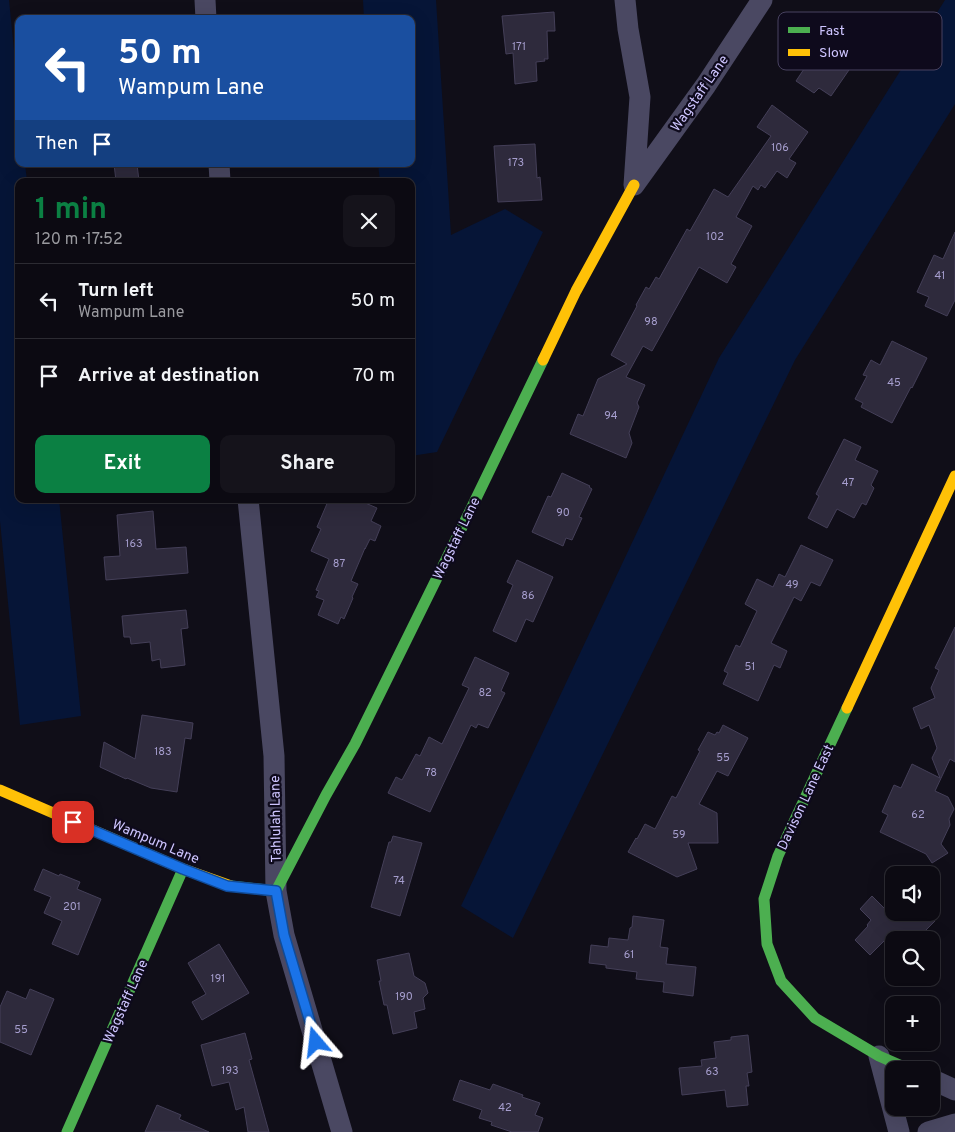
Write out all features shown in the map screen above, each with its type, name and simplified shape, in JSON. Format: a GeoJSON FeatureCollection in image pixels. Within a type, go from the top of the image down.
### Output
{"type":"FeatureCollection","features":[{"type":"Feature","properties":{"kind":"street"},"geometry":{"type":"LineString","coordinates":[[205,0],[206,15]]}},
{"type":"Feature","properties":{"kind":"street","name":"Wagstaff Lane"},"geometry":{"type":"LineString","coordinates":[[625,0],[640,97],[634,185]]}},
{"type":"Feature","properties":{"kind":"street","name":"Wagstaff Lane"},"geometry":{"type":"LineString","coordinates":[[276,891],[355,744],[576,291],[634,185],[706,84],[762,0]]}},
{"type":"Feature","properties":{"kind":"street","name":"Davison Lane East"},"geometry":{"type":"LineString","coordinates":[[890,1061],[814,1018],[780,981],[768,944],[764,899],[778,856],[955,476]]}},
{"type":"Feature","properties":{"kind":"street","name":"Tahlulah Lane"},"geometry":{"type":"LineString","coordinates":[[248,503],[274,756],[276,891],[284,935],[342,1132]]}},
{"type":"Feature","properties":{"kind":"street","name":"Wampum Lane"},"geometry":{"type":"LineString","coordinates":[[0,790],[227,886],[276,891]]}},
{"type":"Feature","properties":{"kind":"street","name":"Wagstaff Lane"},"geometry":{"type":"LineString","coordinates":[[67,1132],[183,869]]}},
{"type":"Feature","properties":{"kind":"street"},"geometry":{"type":"LineString","coordinates":[[879,1056],[900,1132]]}},
{"type":"Feature","properties":{"kind":"street"},"geometry":{"type":"LineString","coordinates":[[940,1083],[955,1090]]}},
{"type":"Feature","properties":{"kind":"street"},"geometry":{"type":"LineString","coordinates":[[928,1132],[955,1124]]}},
{"type":"Feature","properties":{"kind":"water"},"geometry":{"type":"Polygon","coordinates":[[[0,0],[9,0],[15,60],[15,167],[25,167],[27,178],[15,178],[15,503],[59,503],[81,716],[20,725],[0,521],[0,0]]]}},
{"type":"Feature","properties":{"kind":"water"},"geometry":{"type":"Polygon","coordinates":[[[363,0],[436,0],[451,235],[505,209],[543,232],[437,452],[415,455],[415,178],[380,178],[378,167],[415,167],[415,15],[364,15],[363,0]]]}},
{"type":"Feature","properties":{"kind":"water"},"geometry":{"type":"Polygon","coordinates":[[[945,0],[955,0],[955,104],[795,360],[513,938],[461,906],[719,358],[901,70],[942,70],[942,12],[937,12],[945,0]]]}},
{"type":"Feature","properties":{"kind":"building"},"geometry":{"type":"Polygon","coordinates":[[[554,12],[555,31],[547,31],[548,59],[536,62],[537,81],[515,84],[513,53],[506,54],[502,16],[554,12]]]}},
{"type":"Feature","properties":{"kind":"building"},"geometry":{"type":"Polygon","coordinates":[[[803,70],[849,70],[831,96],[819,88],[814,93],[796,81],[803,70]]]}},
{"type":"Feature","properties":{"kind":"building"},"geometry":{"type":"Polygon","coordinates":[[[772,105],[808,132],[789,159],[796,163],[787,178],[777,171],[765,188],[761,185],[758,190],[753,186],[736,217],[752,226],[731,264],[736,267],[727,283],[699,267],[652,351],[643,346],[626,377],[645,385],[637,403],[639,407],[629,433],[632,443],[626,458],[570,434],[578,414],[583,416],[598,379],[627,364],[611,355],[646,287],[649,289],[656,277],[659,279],[687,229],[690,231],[714,189],[728,197],[771,136],[757,127],[772,105]]]}},
{"type":"Feature","properties":{"kind":"building"},"geometry":{"type":"Polygon","coordinates":[[[535,144],[537,178],[540,177],[542,200],[498,202],[494,146],[535,144]]]}},
{"type":"Feature","properties":{"kind":"building"},"geometry":{"type":"Polygon","coordinates":[[[114,167],[137,167],[139,178],[116,178],[114,167]]]}},
{"type":"Feature","properties":{"kind":"building"},"geometry":{"type":"Polygon","coordinates":[[[955,232],[955,300],[947,316],[925,306],[929,297],[917,292],[934,255],[943,259],[955,232]]]}},
{"type":"Feature","properties":{"kind":"building"},"geometry":{"type":"Polygon","coordinates":[[[892,341],[927,358],[892,423],[861,407],[863,403],[855,399],[867,376],[863,375],[871,360],[880,365],[892,341]]]}},
{"type":"Feature","properties":{"kind":"building"},"geometry":{"type":"Polygon","coordinates":[[[844,439],[861,447],[855,460],[878,471],[871,485],[874,488],[866,505],[862,503],[854,518],[837,509],[827,528],[808,518],[819,496],[816,494],[844,439]]]}},
{"type":"Feature","properties":{"kind":"building"},"geometry":{"type":"Polygon","coordinates":[[[562,473],[590,486],[592,489],[579,517],[582,518],[572,540],[566,538],[563,546],[532,532],[548,496],[551,497],[562,473]]]}},
{"type":"Feature","properties":{"kind":"building"},"geometry":{"type":"Polygon","coordinates":[[[327,503],[365,503],[377,508],[371,521],[381,526],[375,541],[370,539],[365,548],[351,581],[358,584],[344,619],[341,617],[338,624],[318,615],[324,600],[316,597],[319,591],[316,590],[329,559],[311,551],[321,529],[317,527],[327,503]]]}},
{"type":"Feature","properties":{"kind":"building"},"geometry":{"type":"Polygon","coordinates":[[[153,511],[156,549],[186,547],[188,573],[106,580],[104,557],[120,556],[117,515],[153,511]]]}},
{"type":"Feature","properties":{"kind":"building"},"geometry":{"type":"Polygon","coordinates":[[[801,545],[833,560],[820,586],[811,582],[801,601],[794,597],[771,643],[787,651],[780,668],[774,665],[758,701],[723,684],[728,673],[724,671],[736,645],[740,647],[757,611],[745,604],[757,579],[773,587],[779,574],[785,577],[801,545]]]}},
{"type":"Feature","properties":{"kind":"building"},"geometry":{"type":"Polygon","coordinates":[[[517,560],[553,577],[533,622],[526,619],[516,642],[493,631],[513,585],[507,582],[517,560]]]}},
{"type":"Feature","properties":{"kind":"building"},"geometry":{"type":"Polygon","coordinates":[[[186,610],[188,628],[181,629],[185,665],[161,668],[160,659],[152,661],[150,642],[131,644],[130,637],[124,637],[122,616],[186,610]]]}},
{"type":"Feature","properties":{"kind":"building"},"geometry":{"type":"Polygon","coordinates":[[[955,627],[955,762],[950,759],[935,791],[948,797],[954,809],[949,819],[950,825],[941,844],[948,853],[932,863],[926,854],[880,832],[888,815],[882,812],[894,785],[901,788],[912,764],[940,778],[932,758],[937,748],[929,725],[921,729],[913,708],[935,698],[931,688],[939,670],[935,668],[955,627]]]}},
{"type":"Feature","properties":{"kind":"building"},"geometry":{"type":"Polygon","coordinates":[[[475,657],[509,673],[501,691],[505,693],[488,728],[478,724],[476,728],[471,725],[430,812],[388,793],[396,777],[402,780],[416,754],[420,756],[429,737],[442,744],[469,688],[462,685],[475,657]]]}},
{"type":"Feature","properties":{"kind":"building"},"geometry":{"type":"Polygon","coordinates":[[[142,715],[193,723],[191,739],[185,738],[177,792],[151,788],[100,767],[104,742],[135,759],[142,715]]]}},
{"type":"Feature","properties":{"kind":"building"},"geometry":{"type":"Polygon","coordinates":[[[723,725],[748,738],[728,776],[717,771],[699,804],[717,813],[718,843],[688,843],[697,869],[677,877],[628,852],[645,824],[655,829],[672,796],[676,798],[708,732],[715,735],[717,732],[719,733],[723,725]]]}},
{"type":"Feature","properties":{"kind":"building"},"geometry":{"type":"Polygon","coordinates":[[[393,836],[422,843],[400,916],[371,907],[389,842],[391,842],[393,836]]]}},
{"type":"Feature","properties":{"kind":"building"},"geometry":{"type":"Polygon","coordinates":[[[43,869],[80,882],[77,889],[101,899],[78,955],[52,944],[62,921],[44,913],[51,897],[34,890],[43,869]]]}},
{"type":"Feature","properties":{"kind":"building"},"geometry":{"type":"Polygon","coordinates":[[[872,896],[885,909],[885,921],[935,921],[925,931],[885,931],[885,940],[870,955],[855,940],[871,920],[860,909],[872,896]]]}},
{"type":"Feature","properties":{"kind":"building"},"geometry":{"type":"Polygon","coordinates":[[[633,916],[664,920],[660,947],[668,948],[666,964],[696,967],[693,996],[663,992],[664,982],[636,979],[637,972],[606,968],[606,965],[589,963],[591,945],[608,947],[609,938],[628,940],[633,916]]]}},
{"type":"Feature","properties":{"kind":"building"},"geometry":{"type":"Polygon","coordinates":[[[219,944],[249,993],[202,1020],[192,1002],[206,994],[188,963],[219,944]]]}},
{"type":"Feature","properties":{"kind":"building"},"geometry":{"type":"Polygon","coordinates":[[[409,953],[414,976],[425,983],[428,993],[423,998],[425,1009],[414,1012],[417,1028],[393,1034],[387,1005],[384,1005],[377,960],[409,953]]]}},
{"type":"Feature","properties":{"kind":"building"},"geometry":{"type":"Polygon","coordinates":[[[30,989],[54,999],[31,1055],[0,1042],[0,1007],[7,991],[26,999],[30,989]]]}},
{"type":"Feature","properties":{"kind":"building"},"geometry":{"type":"Polygon","coordinates":[[[245,1033],[252,1059],[249,1060],[269,1132],[248,1132],[244,1107],[236,1110],[229,1082],[212,1086],[201,1045],[245,1033]]]}},
{"type":"Feature","properties":{"kind":"building"},"geometry":{"type":"Polygon","coordinates":[[[748,1035],[752,1072],[747,1073],[749,1086],[746,1086],[748,1105],[727,1107],[725,1090],[682,1095],[679,1068],[702,1066],[701,1060],[716,1058],[714,1042],[748,1035]]]}},
{"type":"Feature","properties":{"kind":"building"},"geometry":{"type":"Polygon","coordinates":[[[460,1080],[490,1090],[493,1084],[540,1103],[535,1115],[543,1118],[538,1132],[512,1132],[491,1125],[492,1122],[479,1118],[482,1110],[453,1100],[460,1080]]]}},
{"type":"Feature","properties":{"kind":"building"},"geometry":{"type":"Polygon","coordinates":[[[157,1105],[181,1115],[179,1119],[209,1132],[145,1132],[157,1105]]]}},
{"type":"Feature","properties":{"kind":"traffic: fast"},"geometry":{"type":"LineString","coordinates":[[231,886],[276,891],[355,744],[543,360]]}},
{"type":"Feature","properties":{"kind":"traffic: fast"},"geometry":{"type":"LineString","coordinates":[[847,708],[778,856],[764,899],[767,944],[781,981],[815,1018],[890,1061]]}},
{"type":"Feature","properties":{"kind":"traffic: fast"},"geometry":{"type":"LineString","coordinates":[[67,1132],[183,869]]}},
{"type":"Feature","properties":{"kind":"traffic: slow"},"geometry":{"type":"LineString","coordinates":[[543,360],[576,291],[634,185]]}},
{"type":"Feature","properties":{"kind":"traffic: slow"},"geometry":{"type":"LineString","coordinates":[[847,708],[955,476]]}},
{"type":"Feature","properties":{"kind":"traffic: slow"},"geometry":{"type":"LineString","coordinates":[[0,790],[183,869],[231,886]]}},
{"type":"Feature","properties":{"kind":"route"},"geometry":{"type":"LineString","coordinates":[[73,822],[227,886],[276,891],[284,935],[316,1042]]}}]}
